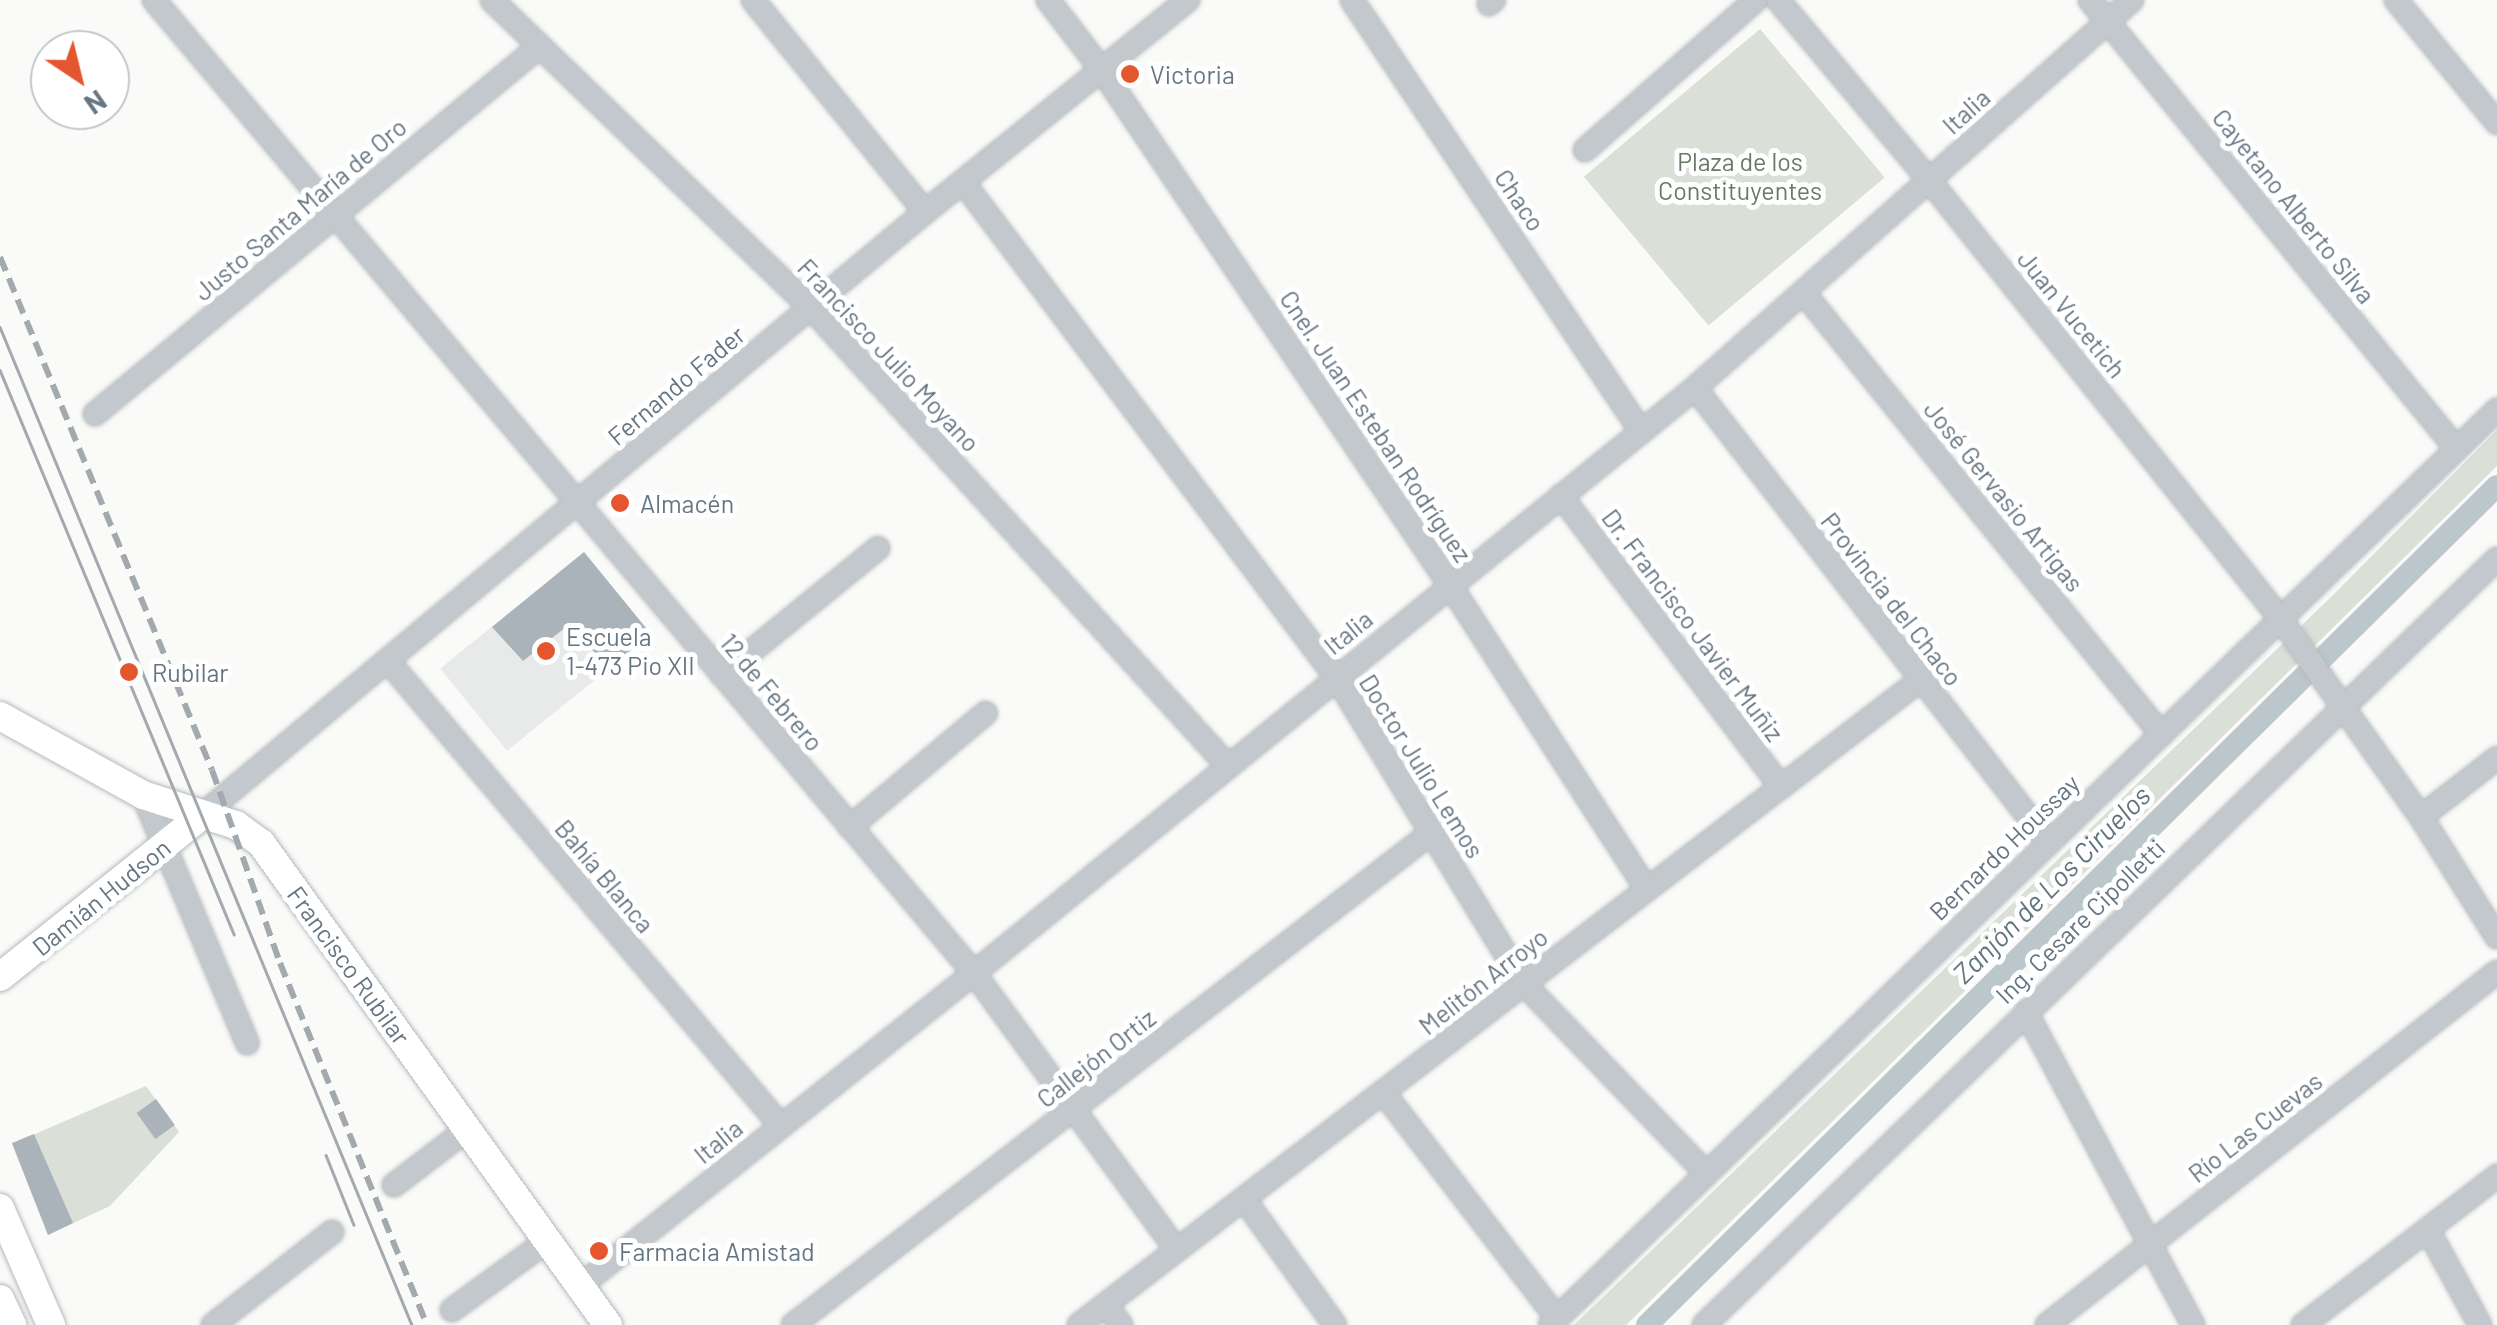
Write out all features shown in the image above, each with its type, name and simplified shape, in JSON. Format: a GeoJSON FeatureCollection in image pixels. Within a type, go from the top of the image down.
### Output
{"type":"FeatureCollection","features":[{"type":"Feature","properties":{"kind":"main road","name":"Francisco Rubilar"},"geometry":{"type":"LineString","coordinates":[[0,716],[142,795],[236,825],[261,843],[608,1325]]}},
{"type":"Feature","properties":{"kind":"main road","name":"Damián Hudson"},"geometry":{"type":"LineString","coordinates":[[0,977],[202,816]]}},
{"type":"Feature","properties":{"kind":"main road"},"geometry":{"type":"LineString","coordinates":[[0,1208],[51,1325]]}},
{"type":"Feature","properties":{"kind":"main road"},"geometry":{"type":"LineString","coordinates":[[0,1299],[12,1325]]}},
{"type":"Feature","properties":{"kind":"street","name":"12 de Febrero"},"geometry":{"type":"LineString","coordinates":[[154,0],[974,974],[1177,1250]]}},
{"type":"Feature","properties":{"kind":"street","name":"Francisco Julio Moyano"},"geometry":{"type":"LineString","coordinates":[[492,0],[811,308],[1228,766]]}},
{"type":"Feature","properties":{"kind":"street"},"geometry":{"type":"LineString","coordinates":[[753,0],[926,212]]}},
{"type":"Feature","properties":{"kind":"street","name":"Cnel. Juan Esteban Rodríguez"},"geometry":{"type":"LineString","coordinates":[[1048,0],[1102,68],[1450,585],[1647,890]]}},
{"type":"Feature","properties":{"kind":"street","name":"Fernando Fader"},"geometry":{"type":"LineString","coordinates":[[202,816],[926,212],[1188,0]]}},
{"type":"Feature","properties":{"kind":"street","name":"Chaco"},"geometry":{"type":"LineString","coordinates":[[1352,0],[1641,431]]}},
{"type":"Feature","properties":{"kind":"street"},"geometry":{"type":"LineString","coordinates":[[1585,150],[1756,0]]}},
{"type":"Feature","properties":{"kind":"street","name":"Juan Vucetich"},"geometry":{"type":"LineString","coordinates":[[1778,0],[1929,180],[2280,618],[2422,817],[2497,937]]}},
{"type":"Feature","properties":{"kind":"street","name":"Cayetano Alberto Silva"},"geometry":{"type":"LineString","coordinates":[[2090,0],[2454,447]]}},
{"type":"Feature","properties":{"kind":"street","name":"Italia"},"geometry":{"type":"LineString","coordinates":[[580,1286],[974,974],[1695,388],[2132,0]]}},
{"type":"Feature","properties":{"kind":"street"},"geometry":{"type":"LineString","coordinates":[[2396,0],[2497,123]]}},
{"type":"Feature","properties":{"kind":"street","name":"Justo Santa María de Oro"},"geometry":{"type":"LineString","coordinates":[[95,414],[540,46]]}},
{"type":"Feature","properties":{"kind":"street","name":"Doctor Julio Lemos"},"geometry":{"type":"LineString","coordinates":[[963,182],[1336,678],[1524,984],[1706,1173]]}},
{"type":"Feature","properties":{"kind":"street","name":"José Gervasio Artigas"},"geometry":{"type":"LineString","coordinates":[[1803,292],[2161,734]]}},
{"type":"Feature","properties":{"kind":"street","name":"Provincia del Chaco"},"geometry":{"type":"LineString","coordinates":[[1695,388],[2048,842]]}},
{"type":"Feature","properties":{"kind":"street","name":"Bernardo Houssay"},"geometry":{"type":"LineString","coordinates":[[1553,1322],[2454,447],[2497,410]]}},
{"type":"Feature","properties":{"kind":"street","name":"Dr. Francisco Javier Muñiz"},"geometry":{"type":"LineString","coordinates":[[1560,496],[1781,786]]}},
{"type":"Feature","properties":{"kind":"street"},"geometry":{"type":"LineString","coordinates":[[722,675],[878,548]]}},
{"type":"Feature","properties":{"kind":"street","name":"Ing. Cesare Cipolletti"},"geometry":{"type":"LineString","coordinates":[[1704,1325],[2497,559]]}},
{"type":"Feature","properties":{"kind":"street","name":"Bahía Blanca"},"geometry":{"type":"LineString","coordinates":[[388,661],[781,1126]]}},
{"type":"Feature","properties":{"kind":"street","name":"Melitón Arroyo"},"geometry":{"type":"LineString","coordinates":[[1080,1325],[1919,680]]}},
{"type":"Feature","properties":{"kind":"street"},"geometry":{"type":"LineString","coordinates":[[850,827],[986,713]]}},
{"type":"Feature","properties":{"kind":"street"},"geometry":{"type":"LineString","coordinates":[[2422,817],[2497,758]]}},
{"type":"Feature","properties":{"kind":"street"},"geometry":{"type":"LineString","coordinates":[[142,795],[247,1043]]}},
{"type":"Feature","properties":{"kind":"street","name":"Callejón Ortiz"},"geometry":{"type":"LineString","coordinates":[[793,1325],[1431,833]]}},
{"type":"Feature","properties":{"kind":"street","name":"Río Las Cuevas"},"geometry":{"type":"LineString","coordinates":[[2047,1325],[2497,972]]}},
{"type":"Feature","properties":{"kind":"street"},"geometry":{"type":"LineString","coordinates":[[2026,1012],[2193,1325]]}},
{"type":"Feature","properties":{"kind":"street"},"geometry":{"type":"LineString","coordinates":[[1383,1092],[1553,1322]]}},
{"type":"Feature","properties":{"kind":"street"},"geometry":{"type":"LineString","coordinates":[[394,1186],[468,1128]]}},
{"type":"Feature","properties":{"kind":"street"},"geometry":{"type":"LineString","coordinates":[[2303,1325],[2497,1176]]}},
{"type":"Feature","properties":{"kind":"street"},"geometry":{"type":"LineString","coordinates":[[1244,1199],[1336,1325]]}},
{"type":"Feature","properties":{"kind":"street"},"geometry":{"type":"LineString","coordinates":[[2428,1230],[2480,1325]]}},
{"type":"Feature","properties":{"kind":"street"},"geometry":{"type":"LineString","coordinates":[[213,1325],[332,1232]]}},
{"type":"Feature","properties":{"kind":"street"},"geometry":{"type":"LineString","coordinates":[[452,1310],[547,1240]]}},
{"type":"Feature","properties":{"kind":"street"},"geometry":{"type":"LineString","coordinates":[[1106,1305],[1122,1325]]}},
{"type":"Feature","properties":{"kind":"shaded area","name":"Escuela 1-473 Pio XII"},"geometry":{"type":"Polygon","coordinates":[[[584,552],[651,634],[507,751],[440,668],[584,552]]]}},
{"type":"Feature","properties":{"kind":"green space","name":"Plaza de los Constituyentes"},"geometry":{"type":"Polygon","coordinates":[[[1760,29],[1885,178],[1709,325],[1584,177],[1760,29]]]}},
{"type":"Feature","properties":{"kind":"green space"},"geometry":{"type":"Polygon","coordinates":[[[2497,430],[2497,466],[1626,1325],[1574,1325],[2329,599],[2497,430]]]}},
{"type":"Feature","properties":{"kind":"green space"},"geometry":{"type":"Polygon","coordinates":[[[146,1086],[179,1132],[110,1206],[48,1235],[12,1144],[146,1086]]]}},
{"type":"Feature","properties":{"kind":"building"},"geometry":{"type":"Polygon","coordinates":[[[584,552],[651,634],[608,669],[571,623],[523,661],[492,627],[584,552]]]}},
{"type":"Feature","properties":{"kind":"building"},"geometry":{"type":"Polygon","coordinates":[[[156,1099],[175,1125],[155,1139],[137,1113],[156,1099]]]}},
{"type":"Feature","properties":{"kind":"building"},"geometry":{"type":"Polygon","coordinates":[[[34,1134],[73,1223],[48,1235],[12,1143],[34,1134]]]}},
{"type":"Feature","properties":{"kind":"waterway","name":"Zanjón de Los Ciruelos"},"geometry":{"type":"LineString","coordinates":[[1647,1325],[2497,486]]}},
{"type":"Feature","properties":{"kind":"tram line"},"geometry":{"type":"LineString","coordinates":[[0,327],[412,1325]]}},
{"type":"Feature","properties":{"kind":"tram line"},"geometry":{"type":"LineString","coordinates":[[0,370],[234,934]]}},
{"type":"Feature","properties":{"kind":"tram line"},"geometry":{"type":"LineString","coordinates":[[326,1155],[354,1225]]}},
{"type":"Feature","properties":{"kind":"railway"},"geometry":{"type":"LineString","coordinates":[[0,257],[212,770],[280,963],[427,1325]]}},
{"type":"Feature","properties":{"kind":"place","name":"Victoria"},"geometry":{"type":"Point","coordinates":[1130,74]}},
{"type":"Feature","properties":{"kind":"place","name":"Almacén"},"geometry":{"type":"Point","coordinates":[620,503]}},
{"type":"Feature","properties":{"kind":"place","name":"Escuela 1-473 Pio XII"},"geometry":{"type":"Point","coordinates":[546,651]}},
{"type":"Feature","properties":{"kind":"place","name":"Rubilar"},"geometry":{"type":"Point","coordinates":[129,672]}},
{"type":"Feature","properties":{"kind":"place","name":"Farmacia Amistad"},"geometry":{"type":"Point","coordinates":[599,1251]}}]}
